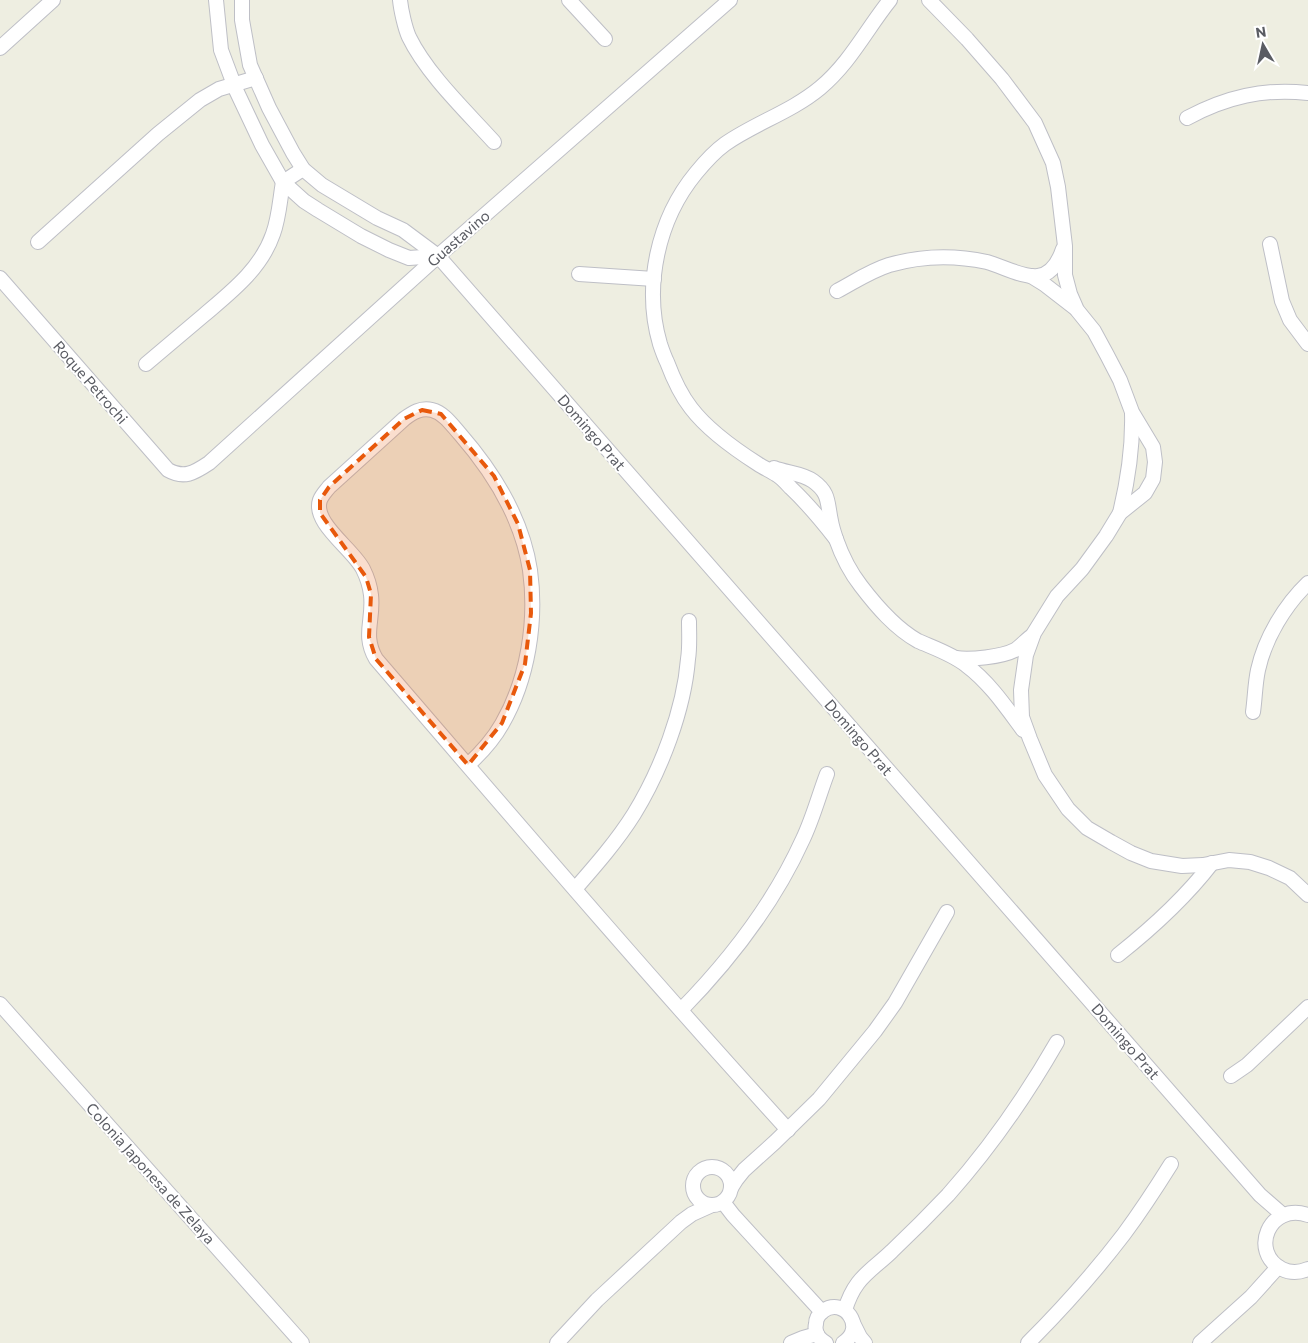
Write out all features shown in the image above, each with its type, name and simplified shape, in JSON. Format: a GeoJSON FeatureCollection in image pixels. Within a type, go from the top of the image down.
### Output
{"type":"FeatureCollection","features":[{"type":"Feature","properties":{"kind":"street"},"geometry":{"type":"LineString","coordinates":[[0,48],[53,0]]}},
{"type":"Feature","properties":{"kind":"street"},"geometry":{"type":"LineString","coordinates":[[216,0],[221,50],[234,85],[262,144],[283,182],[304,201],[318,210],[389,250],[409,258],[438,256]]}},
{"type":"Feature","properties":{"kind":"street","name":"Domingo Prat"},"geometry":{"type":"LineString","coordinates":[[242,0],[242,20],[250,65],[273,116],[303,168],[322,185],[377,218],[403,230],[438,256],[1260,1195],[1283,1215]]}},
{"type":"Feature","properties":{"kind":"street"},"geometry":{"type":"LineString","coordinates":[[400,0],[409,36],[422,58],[437,78],[494,142]]}},
{"type":"Feature","properties":{"kind":"street"},"geometry":{"type":"LineString","coordinates":[[569,0],[604,39]]}},
{"type":"Feature","properties":{"kind":"street","name":"Guastavino"},"geometry":{"type":"LineString","coordinates":[[187,474],[199,470],[209,463],[438,256],[730,0]]}},
{"type":"Feature","properties":{"kind":"street"},"geometry":{"type":"LineString","coordinates":[[836,539],[808,504],[793,489],[778,476],[725,440],[691,408],[679,390],[660,344],[654,309],[654,279],[661,238],[677,201],[698,170],[726,144],[786,110],[819,88],[836,73],[861,42],[890,0]]}},
{"type":"Feature","properties":{"kind":"street"},"geometry":{"type":"LineString","coordinates":[[928,0],[967,39],[1002,79],[1035,123],[1053,163],[1058,187],[1065,246],[1065,275],[1070,294],[1078,310],[1094,331],[1120,380],[1132,412],[1152,447],[1155,462],[1153,479],[1145,493],[1120,513]]}},
{"type":"Feature","properties":{"kind":"street"},"geometry":{"type":"LineString","coordinates":[[38,242],[158,134],[200,100],[219,89],[256,78]]}},
{"type":"Feature","properties":{"kind":"street"},"geometry":{"type":"LineString","coordinates":[[1187,118],[1220,102],[1268,91],[1308,93]]}},
{"type":"Feature","properties":{"kind":"street"},"geometry":{"type":"LineString","coordinates":[[146,364],[237,286],[255,268],[273,234],[279,211],[283,182],[303,168]]}},
{"type":"Feature","properties":{"kind":"street"},"geometry":{"type":"LineString","coordinates":[[389,250],[403,230]]}},
{"type":"Feature","properties":{"kind":"street"},"geometry":{"type":"LineString","coordinates":[[1270,244],[1282,301],[1290,320],[1308,344]]}},
{"type":"Feature","properties":{"kind":"street"},"geometry":{"type":"LineString","coordinates":[[1031,276],[1040,276],[1052,269],[1058,262],[1065,246]]}},
{"type":"Feature","properties":{"kind":"street"},"geometry":{"type":"LineString","coordinates":[[837,291],[870,273],[888,266],[909,260],[949,257],[987,262],[1031,276],[1078,310]]}},
{"type":"Feature","properties":{"kind":"street"},"geometry":{"type":"LineString","coordinates":[[579,274],[654,279]]}},
{"type":"Feature","properties":{"kind":"street","name":"Roque Petrochi"},"geometry":{"type":"LineString","coordinates":[[0,278],[168,470],[176,475],[187,474]]}},
{"type":"Feature","properties":{"kind":"street"},"geometry":{"type":"LineString","coordinates":[[468,765],[481,753],[502,724],[525,664],[530,640],[532,593],[530,570],[518,524],[494,476],[476,452],[441,414],[431,410],[422,410],[404,419],[329,487],[320,500],[319,507],[322,519],[355,558],[366,577],[371,594],[369,637],[372,652],[376,659],[575,889],[788,1130]]}},
{"type":"Feature","properties":{"kind":"street"},"geometry":{"type":"LineString","coordinates":[[1132,412],[1132,434],[1127,483],[1120,513],[1082,569],[1057,596],[1034,633],[1026,655],[1021,690],[1022,717],[1030,739],[1045,776],[1068,809],[1087,828],[1111,842],[1151,861],[1182,866],[1203,865],[1229,860],[1250,862],[1290,878],[1308,895]]}},
{"type":"Feature","properties":{"kind":"street"},"geometry":{"type":"LineString","coordinates":[[1131,446],[1145,442],[1152,447]]}},
{"type":"Feature","properties":{"kind":"street"},"geometry":{"type":"LineString","coordinates":[[758,464],[806,476],[824,491],[828,498],[831,522],[836,539],[844,559],[859,584],[899,628],[917,640],[964,663],[982,679],[996,694],[1030,739]]}},
{"type":"Feature","properties":{"kind":"street"},"geometry":{"type":"LineString","coordinates":[[1127,483],[1147,489]]}},
{"type":"Feature","properties":{"kind":"street"},"geometry":{"type":"LineString","coordinates":[[1253,712],[1258,670],[1264,650],[1282,614],[1308,583]]}},
{"type":"Feature","properties":{"kind":"street"},"geometry":{"type":"LineString","coordinates":[[575,889],[599,862],[634,814],[661,760],[672,732],[684,685],[689,659],[689,621]]}},
{"type":"Feature","properties":{"kind":"street"},"geometry":{"type":"LineString","coordinates":[[953,657],[963,659],[992,656],[1015,650],[1034,633]]}},
{"type":"Feature","properties":{"kind":"street"},"geometry":{"type":"LineString","coordinates":[[1011,651],[1020,657],[1024,667]]}},
{"type":"Feature","properties":{"kind":"street"},"geometry":{"type":"LineString","coordinates":[[982,679],[985,663],[992,656]]}},
{"type":"Feature","properties":{"kind":"street"},"geometry":{"type":"LineString","coordinates":[[996,694],[1010,695],[1021,690]]}},
{"type":"Feature","properties":{"kind":"street"},"geometry":{"type":"LineString","coordinates":[[681,1010],[733,952],[774,892],[804,838],[827,774]]}},
{"type":"Feature","properties":{"kind":"street"},"geometry":{"type":"LineString","coordinates":[[1118,955],[1153,927],[1212,863]]}},
{"type":"Feature","properties":{"kind":"street"},"geometry":{"type":"LineString","coordinates":[[1182,866],[1186,882],[1184,895]]}},
{"type":"Feature","properties":{"kind":"street"},"geometry":{"type":"LineString","coordinates":[[731,1188],[756,1158],[788,1130],[824,1092],[875,1031],[895,1003],[947,912]]}},
{"type":"Feature","properties":{"kind":"street","name":"Colonia Japonesa de Zelaya"},"geometry":{"type":"LineString","coordinates":[[0,1004],[302,1343]]}},
{"type":"Feature","properties":{"kind":"street"},"geometry":{"type":"LineString","coordinates":[[1231,1076],[1247,1065],[1308,1007]]}},
{"type":"Feature","properties":{"kind":"street"},"geometry":{"type":"LineString","coordinates":[[845,1310],[850,1296],[859,1282],[948,1195],[986,1149],[1036,1078],[1057,1042]]}},
{"type":"Feature","properties":{"kind":"street"},"geometry":{"type":"LineString","coordinates":[[681,1222],[688,1212],[695,1178],[698,1173],[712,1167],[747,1163],[756,1158]]}},
{"type":"Feature","properties":{"kind":"street"},"geometry":{"type":"LineString","coordinates":[[1028,1343],[1102,1262],[1125,1233],[1171,1164]]}},
{"type":"Feature","properties":{"kind":"street"},"geometry":{"type":"LineString","coordinates":[[558,1343],[597,1300],[681,1222],[730,1194],[731,1183],[727,1173],[718,1167],[712,1167]]}},
{"type":"Feature","properties":{"kind":"street"},"geometry":{"type":"LineString","coordinates":[[693,1188],[695,1194],[702,1202],[717,1203],[733,1215],[822,1312]]}},
{"type":"Feature","properties":{"kind":"street"},"geometry":{"type":"LineString","coordinates":[[1308,1215],[1300,1212],[1291,1212],[1275,1220],[1266,1235],[1265,1244],[1267,1253],[1278,1267],[1286,1271],[1295,1272],[1308,1269]]}},
{"type":"Feature","properties":{"kind":"street"},"geometry":{"type":"LineString","coordinates":[[1200,1343],[1251,1297],[1278,1267]]}},
{"type":"Feature","properties":{"kind":"street"},"geometry":{"type":"LineString","coordinates":[[790,1343],[821,1339],[815,1328],[818,1316],[833,1307],[845,1310],[852,1318],[860,1336],[866,1343]]}},
{"type":"Feature","properties":{"kind":"street"},"geometry":{"type":"LineString","coordinates":[[843,1343],[852,1334],[853,1323]]}},
{"type":"Feature","properties":{"kind":"highlighted area"},"geometry":{"type":"Polygon","coordinates":[[[422,410],[441,414],[494,476],[518,524],[530,570],[531,613],[525,664],[502,723],[468,765],[376,659],[369,637],[371,594],[366,577],[320,513],[320,500],[329,487],[404,419],[422,410]]]}}]}
